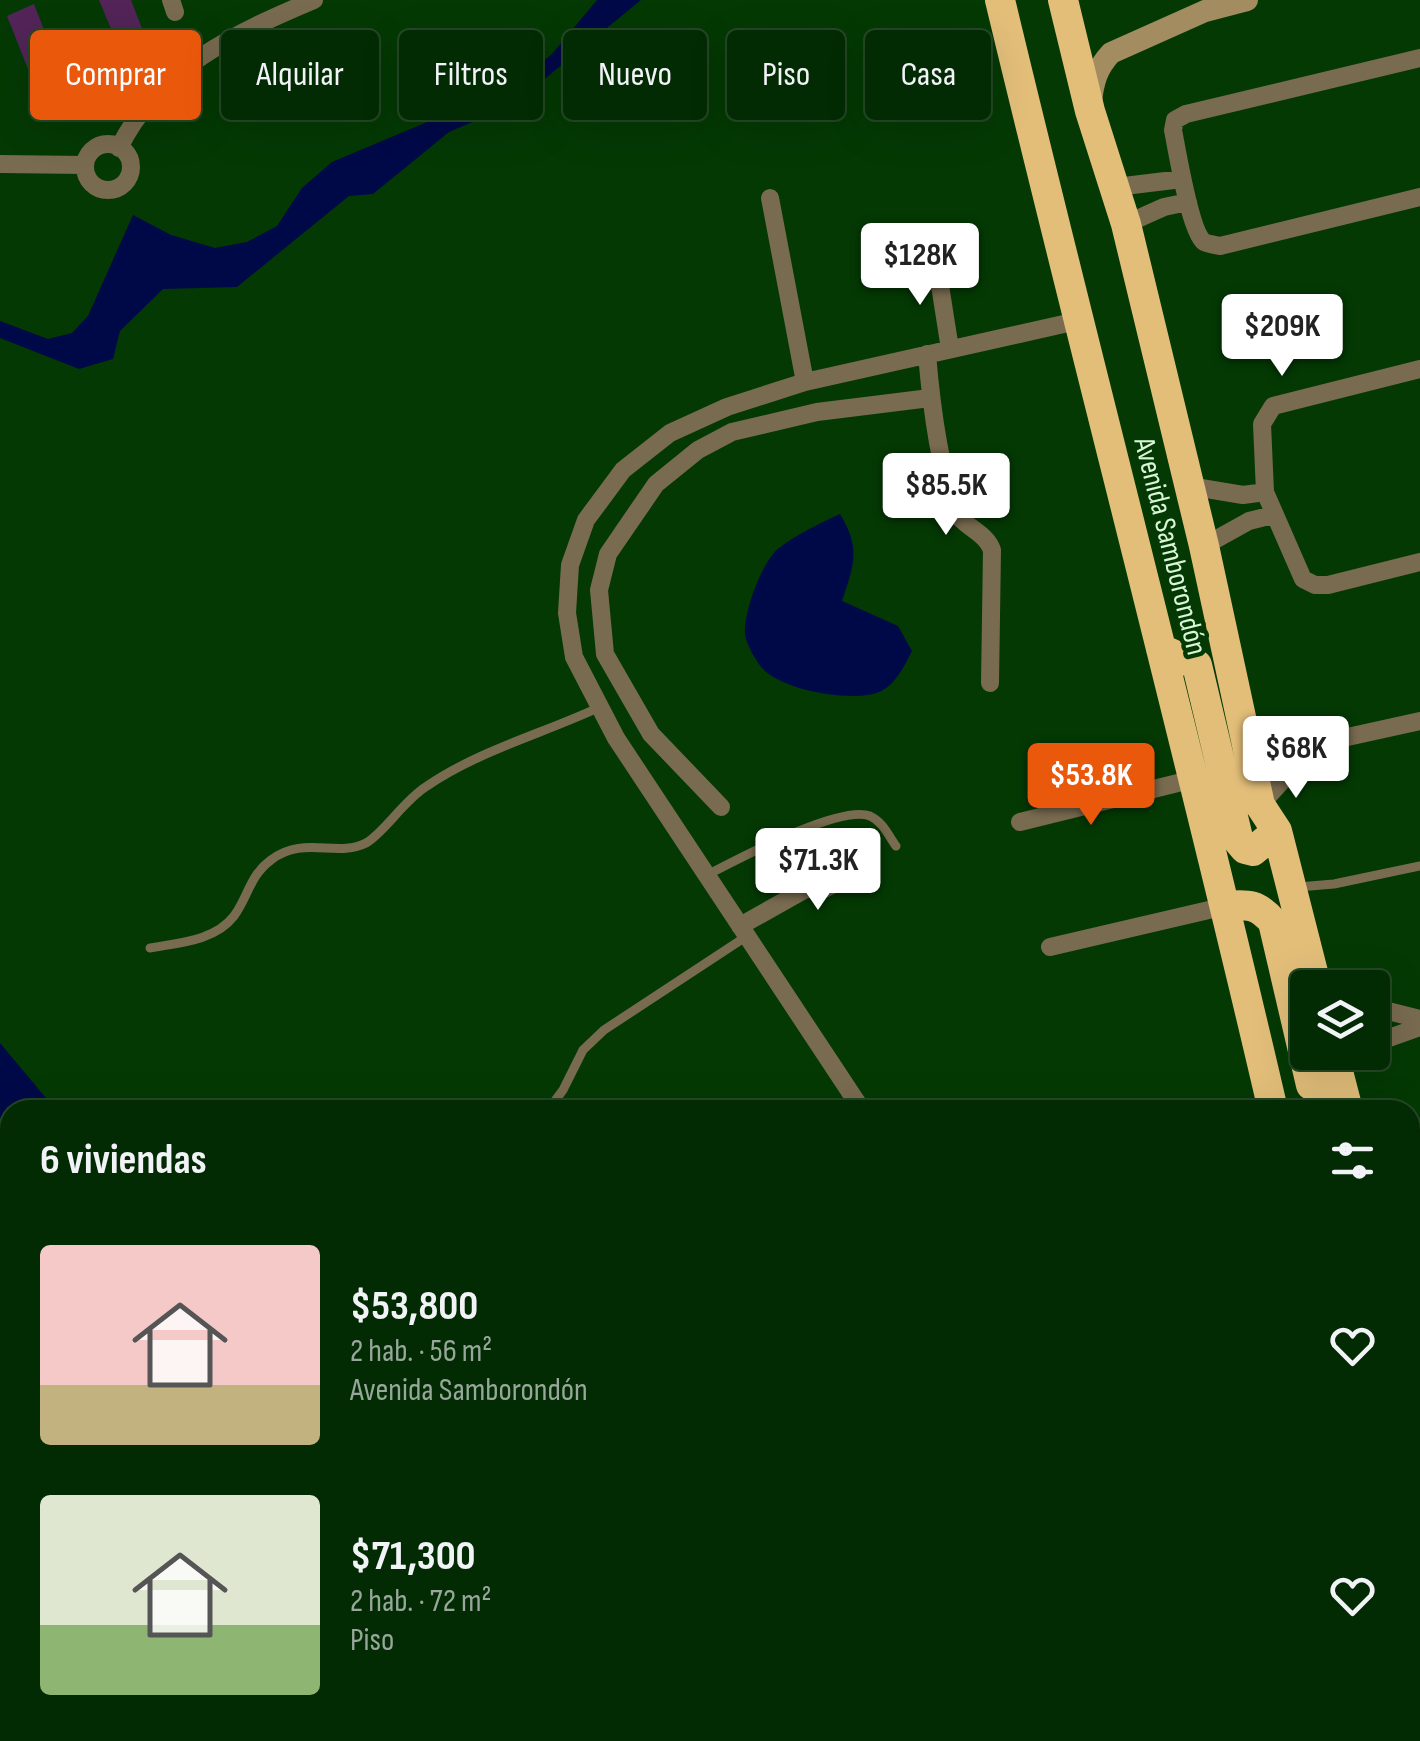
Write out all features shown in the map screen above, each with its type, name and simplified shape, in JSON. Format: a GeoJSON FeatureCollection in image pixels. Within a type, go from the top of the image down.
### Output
{"type":"FeatureCollection","features":[{"type":"Feature","properties":{"kind":"highway","name":"Avenida Samborondón"},"geometry":{"type":"LineString","coordinates":[[1000,0],[1271,1100]]}},
{"type":"Feature","properties":{"kind":"highway","name":"Avenida Samborondón"},"geometry":{"type":"LineString","coordinates":[[1063,0],[1090,111],[1126,224],[1204,546],[1260,805],[1277,831],[1314,970]]}},
{"type":"Feature","properties":{"kind":"highway"},"geometry":{"type":"LineString","coordinates":[[1161,650],[1197,665],[1239,842],[1245,849],[1253,850],[1277,831]]}},
{"type":"Feature","properties":{"kind":"highway"},"geometry":{"type":"LineString","coordinates":[[1226,906],[1251,904],[1273,922],[1311,1086],[1335,1100]]}},
{"type":"Feature","properties":{"kind":"highway"},"geometry":{"type":"LineString","coordinates":[[1342,1070],[1348,1100]]}},
{"type":"Feature","properties":{"kind":"street"},"geometry":{"type":"LineString","coordinates":[[119,148],[130,125],[166,81],[245,30],[314,0]]}},
{"type":"Feature","properties":{"kind":"street"},"geometry":{"type":"LineString","coordinates":[[1090,111],[1093,82],[1110,53],[1206,11],[1247,0]]}},
{"type":"Feature","properties":{"kind":"street"},"geometry":{"type":"LineString","coordinates":[[1420,58],[1186,114],[1175,120],[1174,130],[1188,202],[1198,235],[1206,243],[1220,246],[1420,196]]}},
{"type":"Feature","properties":{"kind":"street"},"geometry":{"type":"LineString","coordinates":[[110,144],[119,148],[130,162],[130,170],[122,186],[114,190],[96,187],[89,181],[85,164],[94,149],[110,144]]}},
{"type":"Feature","properties":{"kind":"street"},"geometry":{"type":"LineString","coordinates":[[0,164],[85,164]]}},
{"type":"Feature","properties":{"kind":"street"},"geometry":{"type":"LineString","coordinates":[[1116,187],[1182,179]]}},
{"type":"Feature","properties":{"kind":"street"},"geometry":{"type":"LineString","coordinates":[[770,198],[806,382]]}},
{"type":"Feature","properties":{"kind":"street"},"geometry":{"type":"LineString","coordinates":[[1126,224],[1164,207],[1188,202]]}},
{"type":"Feature","properties":{"kind":"street"},"geometry":{"type":"LineString","coordinates":[[936,260],[950,349]]}},
{"type":"Feature","properties":{"kind":"street"},"geometry":{"type":"LineString","coordinates":[[855,1100],[616,738],[574,656],[567,613],[570,565],[586,520],[623,470],[670,433],[726,407],[806,382],[1077,321]]}},
{"type":"Feature","properties":{"kind":"street"},"geometry":{"type":"LineString","coordinates":[[927,354],[930,398],[956,515],[988,539],[992,550],[990,683]]}},
{"type":"Feature","properties":{"kind":"street"},"geometry":{"type":"LineString","coordinates":[[1420,369],[1273,406],[1262,424],[1264,492],[1303,578],[1314,585],[1328,584],[1420,562]]}},
{"type":"Feature","properties":{"kind":"street"},"geometry":{"type":"LineString","coordinates":[[721,807],[651,734],[606,654],[599,590],[608,554],[656,484],[698,450],[732,432],[817,412],[930,398]]}},
{"type":"Feature","properties":{"kind":"street"},"geometry":{"type":"LineString","coordinates":[[1189,486],[1243,495],[1264,492]]}},
{"type":"Feature","properties":{"kind":"street"},"geometry":{"type":"LineString","coordinates":[[1204,546],[1249,521],[1272,515]]}},
{"type":"Feature","properties":{"kind":"street"},"geometry":{"type":"LineString","coordinates":[[1240,723],[1284,735],[1343,738],[1420,722]]}},
{"type":"Feature","properties":{"kind":"street"},"geometry":{"type":"LineString","coordinates":[[1260,805],[1292,770],[1343,738]]}},
{"type":"Feature","properties":{"kind":"street"},"geometry":{"type":"LineString","coordinates":[[1020,822],[1194,779]]}},
{"type":"Feature","properties":{"kind":"street"},"geometry":{"type":"LineString","coordinates":[[744,931],[806,889],[824,890],[858,872]]}},
{"type":"Feature","properties":{"kind":"street"},"geometry":{"type":"LineString","coordinates":[[1050,948],[1226,906]]}},
{"type":"Feature","properties":{"kind":"street"},"geometry":{"type":"LineString","coordinates":[[1390,1011],[1420,1018]]}},
{"type":"Feature","properties":{"kind":"street"},"geometry":{"type":"LineString","coordinates":[[1390,1038],[1420,1027]]}},
{"type":"Feature","properties":{"kind":"lane"},"geometry":{"type":"LineString","coordinates":[[150,948],[212,934],[225,926],[251,880],[270,860],[289,849],[358,846],[370,841],[405,802],[449,772],[600,706]]}},
{"type":"Feature","properties":{"kind":"lane"},"geometry":{"type":"LineString","coordinates":[[707,875],[761,847],[843,816],[865,814],[874,818],[896,846]]}},
{"type":"Feature","properties":{"kind":"lane"},"geometry":{"type":"LineString","coordinates":[[1291,888],[1334,884],[1420,866]]}},
{"type":"Feature","properties":{"kind":"lane"},"geometry":{"type":"LineString","coordinates":[[556,1100],[583,1050],[604,1030],[744,931]]}},
{"type":"Feature","properties":{"kind":"shaded area"},"geometry":{"type":"Polygon","coordinates":[[[99,0],[131,0],[143,30],[111,30],[99,0]]]}},
{"type":"Feature","properties":{"kind":"shaded area"},"geometry":{"type":"Polygon","coordinates":[[[597,0],[641,0],[604,30],[572,30],[597,0]]]}},
{"type":"Feature","properties":{"kind":"shaded area"},"geometry":{"type":"Polygon","coordinates":[[[34,4],[44,30],[30,30],[30,74],[7,16],[34,4]]]}},
{"type":"Feature","properties":{"kind":"shaded area"},"geometry":{"type":"Polygon","coordinates":[[[563,41],[563,64],[543,80],[543,61],[563,41]]]}},
{"type":"Feature","properties":{"kind":"shaded area"},"geometry":{"type":"Polygon","coordinates":[[[432,120],[477,120],[449,132],[373,194],[349,196],[237,287],[163,289],[120,331],[113,359],[79,369],[0,338],[0,321],[48,339],[72,333],[88,316],[133,215],[171,235],[215,248],[247,242],[277,226],[302,188],[332,162],[432,120]]]}},
{"type":"Feature","properties":{"kind":"shaded area"},"geometry":{"type":"Polygon","coordinates":[[[840,514],[853,547],[850,577],[842,601],[898,626],[912,651],[890,685],[867,695],[835,695],[784,683],[762,668],[745,637],[751,600],[773,555],[793,538],[840,514]]]}},
{"type":"Feature","properties":{"kind":"shaded area"},"geometry":{"type":"Polygon","coordinates":[[[0,1043],[48,1100],[0,1100],[0,1043]]]}}]}
